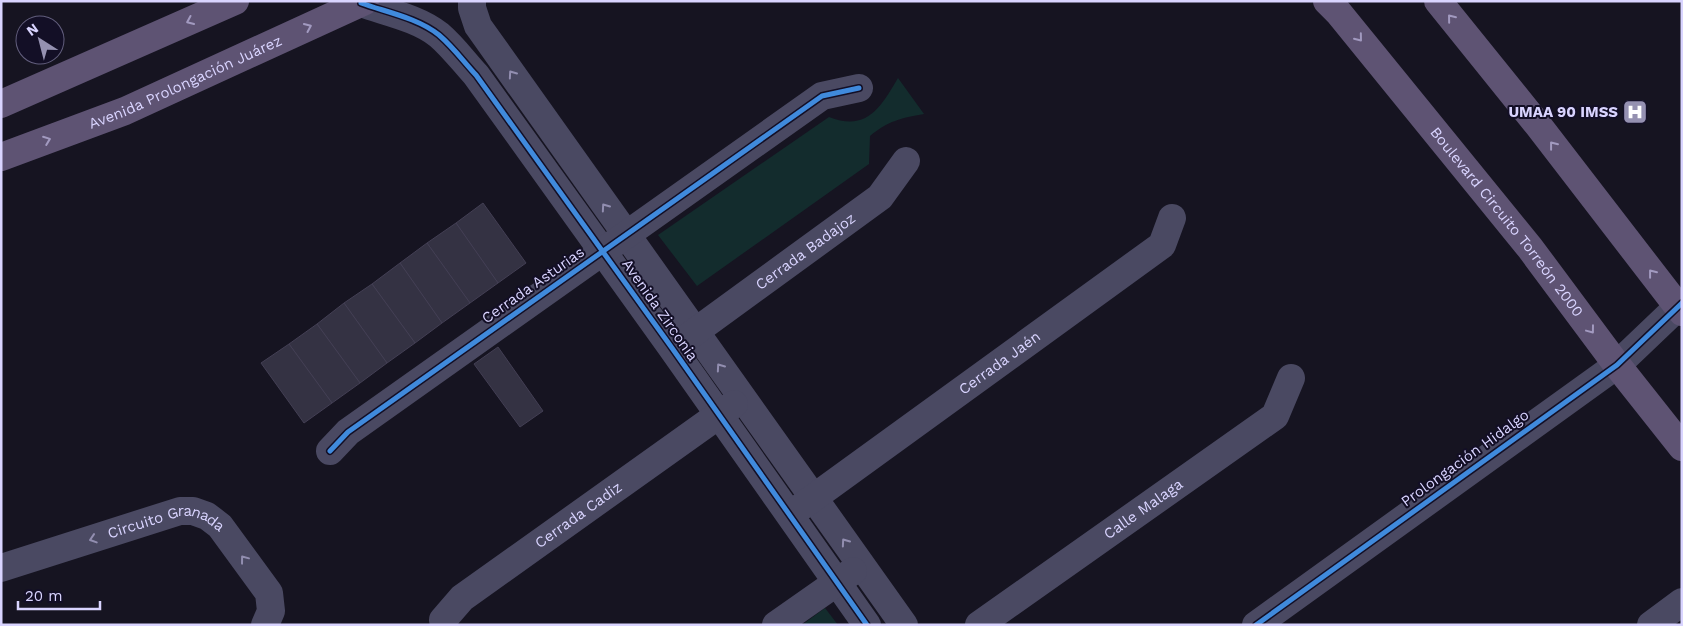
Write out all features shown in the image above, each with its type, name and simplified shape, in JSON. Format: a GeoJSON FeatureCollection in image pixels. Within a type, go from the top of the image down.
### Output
{"type":"FeatureCollection","features":[{"type":"Feature","properties":{"kind":"main road"},"geometry":{"type":"LineString","coordinates":[[1,104],[235,1]]}},
{"type":"Feature","properties":{"kind":"main road","name":"Boulevard Circuito Torreón 2000"},"geometry":{"type":"LineString","coordinates":[[1328,1],[1530,248],[1616,364],[1682,447]]}},
{"type":"Feature","properties":{"kind":"main road"},"geometry":{"type":"LineString","coordinates":[[1438,1],[1538,125],[1680,307]]}},
{"type":"Feature","properties":{"kind":"main road","name":"Avenida Prolongación Juárez"},"geometry":{"type":"LineString","coordinates":[[1,158],[125,110],[363,2]]}},
{"type":"Feature","properties":{"kind":"street","name":"Avenida Zirconia"},"geometry":{"type":"LineString","coordinates":[[472,1],[472,8],[478,26],[904,625]]}},
{"type":"Feature","properties":{"kind":"street","name":"Avenida Zirconia"},"geometry":{"type":"LineString","coordinates":[[363,2],[418,23],[439,35],[476,75],[720,415],[867,625]]}},
{"type":"Feature","properties":{"kind":"street","name":"Cerrada Asturias"},"geometry":{"type":"LineString","coordinates":[[330,451],[348,432],[822,96],[859,88]]}},
{"type":"Feature","properties":{"kind":"street","name":"Cerrada Badajoz"},"geometry":{"type":"LineString","coordinates":[[672,348],[880,197],[906,161]]}},
{"type":"Feature","properties":{"kind":"street","name":"Cerrada Jaén"},"geometry":{"type":"LineString","coordinates":[[790,515],[1162,245],[1172,218]]}},
{"type":"Feature","properties":{"kind":"street","name":"Prolongación Hidalgo"},"geometry":{"type":"LineString","coordinates":[[1256,625],[1616,364],[1680,307]]}},
{"type":"Feature","properties":{"kind":"street","name":"Calle Malaga"},"geometry":{"type":"LineString","coordinates":[[979,625],[1275,416],[1291,378]]}},
{"type":"Feature","properties":{"kind":"street","name":"Cerrada Cadiz"},"geometry":{"type":"LineString","coordinates":[[443,620],[462,598],[742,399]]}},
{"type":"Feature","properties":{"kind":"street","name":"Circuito Granada"},"geometry":{"type":"LineString","coordinates":[[1,568],[180,511],[193,511],[207,516],[220,526],[269,592],[271,611],[265,625]]}},
{"type":"Feature","properties":{"kind":"street"},"geometry":{"type":"LineString","coordinates":[[776,625],[861,565]]}},
{"type":"Feature","properties":{"kind":"street"},"geometry":{"type":"LineString","coordinates":[[1650,625],[1682,602]]}},
{"type":"Feature","properties":{"kind":"green space"},"geometry":{"type":"Polygon","coordinates":[[[898,78],[924,114],[895,121],[870,136],[869,164],[697,286],[658,235],[829,117],[842,121],[853,121],[863,119],[871,114],[879,107],[898,78]]]}},
{"type":"Feature","properties":{"kind":"green space"},"geometry":{"type":"Polygon","coordinates":[[[825,608],[838,625],[802,625],[825,608]]]}},
{"type":"Feature","properties":{"kind":"building"},"geometry":{"type":"Polygon","coordinates":[[[483,203],[526,263],[498,283],[456,223],[483,203]]]}},
{"type":"Feature","properties":{"kind":"building"},"geometry":{"type":"Polygon","coordinates":[[[456,223],[498,283],[470,303],[427,243],[456,223]]]}},
{"type":"Feature","properties":{"kind":"building"},"geometry":{"type":"Polygon","coordinates":[[[427,243],[470,303],[442,323],[400,263],[427,243]]]}},
{"type":"Feature","properties":{"kind":"building"},"geometry":{"type":"Polygon","coordinates":[[[400,263],[442,323],[415,343],[372,284],[400,263]]]}},
{"type":"Feature","properties":{"kind":"building"},"geometry":{"type":"Polygon","coordinates":[[[372,284],[415,343],[387,363],[344,303],[372,284]]]}},
{"type":"Feature","properties":{"kind":"building"},"geometry":{"type":"Polygon","coordinates":[[[344,303],[387,363],[360,383],[317,324],[344,303]]]}},
{"type":"Feature","properties":{"kind":"building"},"geometry":{"type":"Polygon","coordinates":[[[317,324],[360,383],[332,403],[289,344],[317,324]]]}},
{"type":"Feature","properties":{"kind":"building"},"geometry":{"type":"Polygon","coordinates":[[[289,344],[332,403],[304,423],[261,363],[289,344]]]}},
{"type":"Feature","properties":{"kind":"building"},"geometry":{"type":"Polygon","coordinates":[[[498,347],[543,411],[520,427],[474,364],[498,347]]]}},
{"type":"Feature","properties":{"kind":"cycle path"},"geometry":{"type":"LineString","coordinates":[[361,3],[402,16],[431,29],[449,44],[476,75],[672,348],[867,625]]}},
{"type":"Feature","properties":{"kind":"cycle path"},"geometry":{"type":"LineString","coordinates":[[330,451],[348,432],[822,96],[859,88]]}},
{"type":"Feature","properties":{"kind":"cycle path"},"geometry":{"type":"LineString","coordinates":[[1256,625],[1617,365],[1682,303]]}},
{"type":"Feature","properties":{"kind":"place","name":"UMAA 90 IMSS"},"geometry":{"type":"Point","coordinates":[1635,112]}}]}
